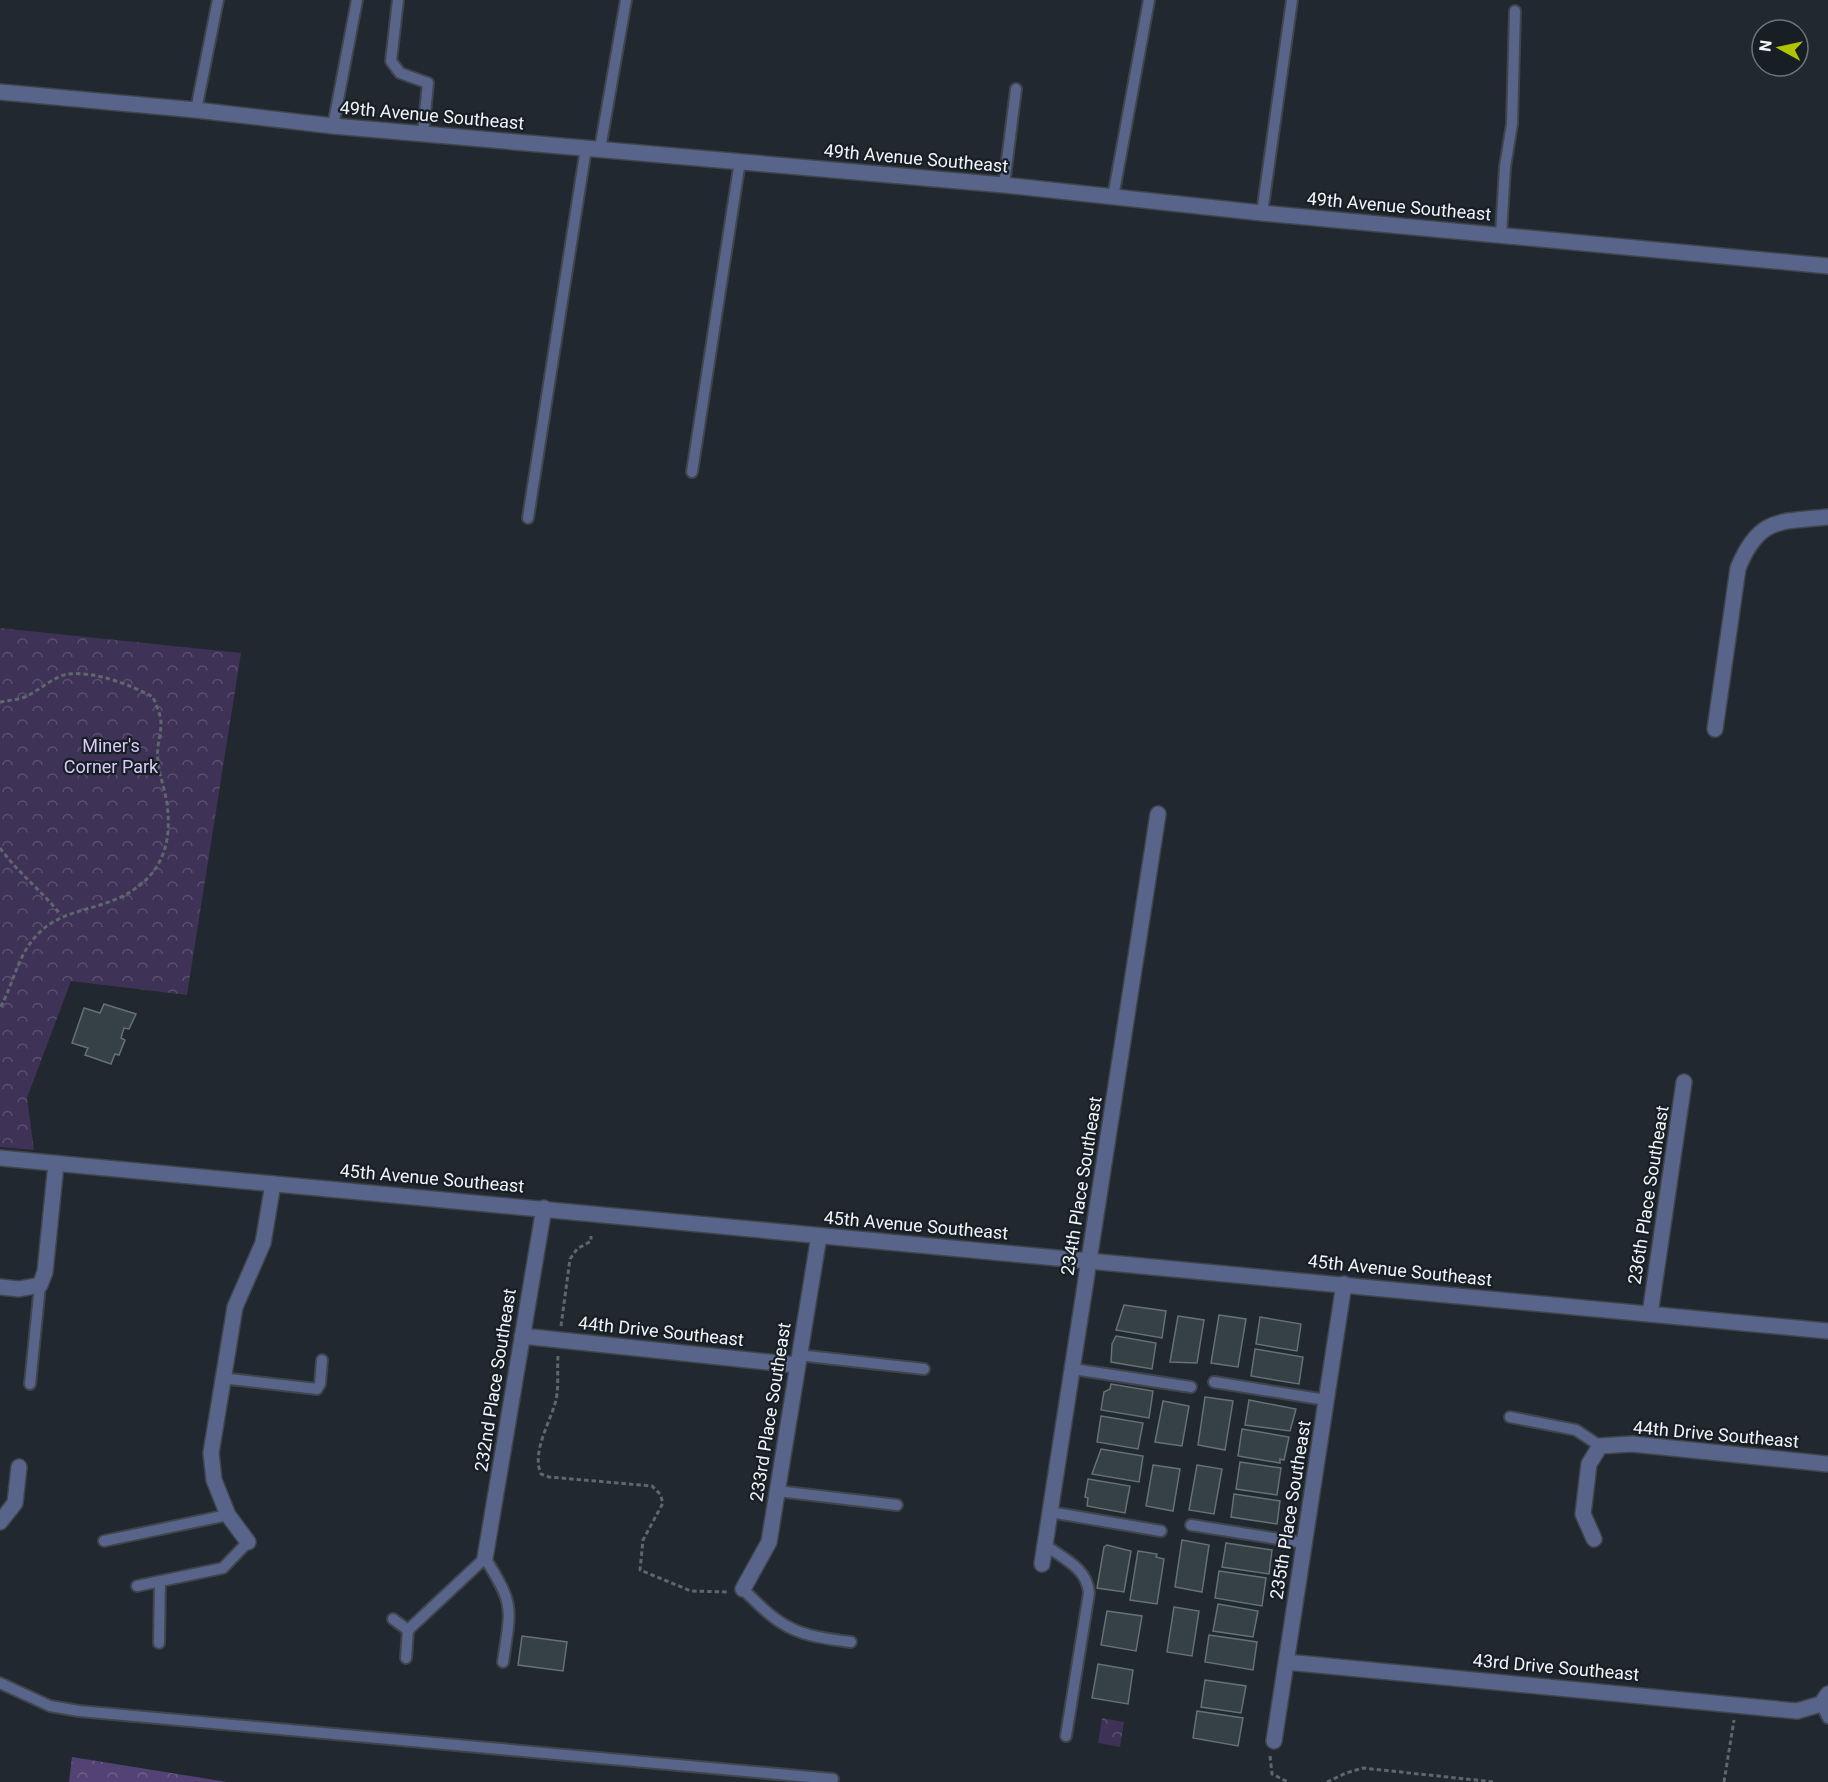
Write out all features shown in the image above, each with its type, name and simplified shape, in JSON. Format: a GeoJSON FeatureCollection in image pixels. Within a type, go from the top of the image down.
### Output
{"type":"FeatureCollection","features":[{"type":"Feature","properties":{"kind":"street","name":"49th Avenue Southeast"},"geometry":{"type":"LineString","coordinates":[[0,92],[196,110],[333,126],[1004,185],[1262,213],[1828,266]]}},
{"type":"Feature","properties":{"kind":"street"},"geometry":{"type":"LineString","coordinates":[[1715,729],[1738,568],[1747,546],[1758,532],[1777,522],[1828,517]]}},
{"type":"Feature","properties":{"kind":"street","name":"234th Place Southeast"},"geometry":{"type":"LineString","coordinates":[[1042,1564],[1158,814]]}},
{"type":"Feature","properties":{"kind":"street","name":"236th Place Southeast"},"geometry":{"type":"LineString","coordinates":[[1650,1314],[1684,1082]]}},
{"type":"Feature","properties":{"kind":"street","name":"45th Avenue Southeast"},"geometry":{"type":"LineString","coordinates":[[0,1158],[1828,1330]]}},
{"type":"Feature","properties":{"kind":"street"},"geometry":{"type":"LineString","coordinates":[[0,1287],[19,1289],[40,1285],[45,1272],[56,1164]]}},
{"type":"Feature","properties":{"kind":"street"},"geometry":{"type":"LineString","coordinates":[[248,1542],[228,1515],[214,1480],[211,1453],[221,1378],[235,1307],[263,1243],[273,1184]]}},
{"type":"Feature","properties":{"kind":"street","name":"232nd Place Southeast"},"geometry":{"type":"LineString","coordinates":[[485,1558],[544,1208]]}},
{"type":"Feature","properties":{"kind":"street","name":"233rd Place Southeast"},"geometry":{"type":"LineString","coordinates":[[743,1589],[769,1542],[819,1236]]}},
{"type":"Feature","properties":{"kind":"street","name":"235th Place Southeast"},"geometry":{"type":"LineString","coordinates":[[1274,1741],[1344,1284]]}},
{"type":"Feature","properties":{"kind":"street","name":"44th Drive Southeast"},"geometry":{"type":"LineString","coordinates":[[522,1336],[797,1360]]}},
{"type":"Feature","properties":{"kind":"street","name":"44th Drive Southeast"},"geometry":{"type":"LineString","coordinates":[[1600,1446],[1632,1444],[1828,1464]]}},
{"type":"Feature","properties":{"kind":"street"},"geometry":{"type":"LineString","coordinates":[[1594,1539],[1583,1514],[1589,1464],[1600,1446]]}},
{"type":"Feature","properties":{"kind":"street"},"geometry":{"type":"LineString","coordinates":[[0,1522],[15,1503],[19,1467]]}},
{"type":"Feature","properties":{"kind":"street","name":"43rd Drive Southeast"},"geometry":{"type":"LineString","coordinates":[[1286,1662],[1797,1711],[1826,1705]]}},
{"type":"Feature","properties":{"kind":"lane"},"geometry":{"type":"LineString","coordinates":[[196,110],[218,0]]}},
{"type":"Feature","properties":{"kind":"lane"},"geometry":{"type":"LineString","coordinates":[[333,126],[357,0]]}},
{"type":"Feature","properties":{"kind":"lane"},"geometry":{"type":"LineString","coordinates":[[398,0],[391,61],[400,73],[429,83],[423,134]]}},
{"type":"Feature","properties":{"kind":"lane"},"geometry":{"type":"LineString","coordinates":[[528,519],[593,148],[626,0]]}},
{"type":"Feature","properties":{"kind":"lane"},"geometry":{"type":"LineString","coordinates":[[1113,197],[1149,0]]}},
{"type":"Feature","properties":{"kind":"lane"},"geometry":{"type":"LineString","coordinates":[[1262,213],[1292,0]]}},
{"type":"Feature","properties":{"kind":"lane"},"geometry":{"type":"LineString","coordinates":[[1501,235],[1505,167],[1512,124],[1515,10]]}},
{"type":"Feature","properties":{"kind":"lane"},"geometry":{"type":"LineString","coordinates":[[1004,185],[1016,89]]}},
{"type":"Feature","properties":{"kind":"lane"},"geometry":{"type":"LineString","coordinates":[[692,472],[740,162]]}},
{"type":"Feature","properties":{"kind":"lane"},"geometry":{"type":"LineString","coordinates":[[30,1384],[40,1285]]}},
{"type":"Feature","properties":{"kind":"lane"},"geometry":{"type":"LineString","coordinates":[[221,1378],[316,1389],[320,1384],[322,1360]]}},
{"type":"Feature","properties":{"kind":"lane"},"geometry":{"type":"LineString","coordinates":[[797,1360],[924,1369]]}},
{"type":"Feature","properties":{"kind":"lane"},"geometry":{"type":"LineString","coordinates":[[1073,1368],[1191,1387]]}},
{"type":"Feature","properties":{"kind":"lane"},"geometry":{"type":"LineString","coordinates":[[1214,1382],[1326,1400]]}},
{"type":"Feature","properties":{"kind":"lane"},"geometry":{"type":"LineString","coordinates":[[1510,1417],[1576,1430],[1600,1446]]}},
{"type":"Feature","properties":{"kind":"lane"},"geometry":{"type":"LineString","coordinates":[[777,1491],[897,1505]]}},
{"type":"Feature","properties":{"kind":"lane"},"geometry":{"type":"LineString","coordinates":[[1050,1512],[1161,1531]]}},
{"type":"Feature","properties":{"kind":"lane"},"geometry":{"type":"LineString","coordinates":[[104,1541],[228,1515]]}},
{"type":"Feature","properties":{"kind":"lane"},"geometry":{"type":"LineString","coordinates":[[1191,1525],[1304,1543]]}},
{"type":"Feature","properties":{"kind":"lane"},"geometry":{"type":"LineString","coordinates":[[137,1586],[222,1568],[248,1542]]}},
{"type":"Feature","properties":{"kind":"lane"},"geometry":{"type":"LineString","coordinates":[[1045,1545],[1083,1573],[1088,1582],[1089,1593],[1066,1736]]}},
{"type":"Feature","properties":{"kind":"lane"},"geometry":{"type":"LineString","coordinates":[[406,1658],[408,1630],[485,1558],[506,1591],[509,1602],[510,1613],[503,1662]]}},
{"type":"Feature","properties":{"kind":"lane"},"geometry":{"type":"LineString","coordinates":[[159,1643],[160,1581]]}},
{"type":"Feature","properties":{"kind":"lane"},"geometry":{"type":"LineString","coordinates":[[743,1589],[770,1617],[785,1627],[805,1635],[851,1642]]}},
{"type":"Feature","properties":{"kind":"lane"},"geometry":{"type":"LineString","coordinates":[[393,1619],[408,1630]]}},
{"type":"Feature","properties":{"kind":"lane"},"geometry":{"type":"LineString","coordinates":[[0,1683],[50,1706],[79,1711],[833,1779]]}},
{"type":"Feature","properties":{"kind":"path"},"geometry":{"type":"LineString","coordinates":[[0,702],[26,697],[51,680],[69,674],[92,676],[135,687],[153,697],[162,722],[157,749],[160,778],[167,803],[168,824],[162,861],[154,873],[120,897],[61,915],[38,934],[25,949],[0,1008]]}},
{"type":"Feature","properties":{"kind":"path"},"geometry":{"type":"LineString","coordinates":[[0,848],[16,871],[44,893],[61,915]]}},
{"type":"Feature","properties":{"kind":"path"},"geometry":{"type":"LineString","coordinates":[[591,1236],[591,1241],[577,1249],[570,1259],[555,1402],[542,1442],[538,1464],[541,1474],[549,1477],[652,1486],[660,1494],[663,1503],[643,1540],[640,1570],[691,1591],[722,1594],[743,1589]]}},
{"type":"Feature","properties":{"kind":"path"},"geometry":{"type":"LineString","coordinates":[[1724,1782],[1736,1704]]}},
{"type":"Feature","properties":{"kind":"path"},"geometry":{"type":"LineString","coordinates":[[1274,1741],[1270,1757],[1272,1774],[1288,1782]]}},
{"type":"Feature","properties":{"kind":"path"},"geometry":{"type":"LineString","coordinates":[[1327,1782],[1363,1768],[1494,1782]]}},
{"type":"Feature","properties":{"kind":"green space","name":"Miner's Corner Park"},"geometry":{"type":"Polygon","coordinates":[[[0,628],[241,653],[187,995],[71,981],[27,1098],[34,1150],[0,1147],[0,628]]]}},
{"type":"Feature","properties":{"kind":"green space"},"geometry":{"type":"Polygon","coordinates":[[[1102,1718],[1124,1722],[1120,1747],[1098,1743],[1102,1718]]]}},
{"type":"Feature","properties":{"kind":"green space"},"geometry":{"type":"Polygon","coordinates":[[[72,1757],[227,1782],[69,1782],[72,1757]]]}},
{"type":"Feature","properties":{"kind":"building"},"geometry":{"type":"Polygon","coordinates":[[[104,1004],[136,1014],[129,1029],[124,1028],[121,1038],[125,1040],[119,1055],[115,1054],[111,1064],[85,1055],[88,1048],[72,1043],[84,1008],[100,1013],[104,1004]]]}},
{"type":"Feature","properties":{"kind":"building"},"geometry":{"type":"Polygon","coordinates":[[[1124,1305],[1166,1311],[1162,1338],[1116,1330],[1124,1305]]]}},
{"type":"Feature","properties":{"kind":"building"},"geometry":{"type":"Polygon","coordinates":[[[1219,1315],[1246,1319],[1238,1367],[1211,1363],[1219,1315]]]}},
{"type":"Feature","properties":{"kind":"building"},"geometry":{"type":"Polygon","coordinates":[[[1178,1316],[1204,1320],[1197,1363],[1170,1362],[1178,1316]]]}},
{"type":"Feature","properties":{"kind":"building"},"geometry":{"type":"Polygon","coordinates":[[[1260,1317],[1301,1324],[1297,1351],[1256,1344],[1260,1317]]]}},
{"type":"Feature","properties":{"kind":"building"},"geometry":{"type":"Polygon","coordinates":[[[1116,1336],[1156,1343],[1152,1369],[1111,1362],[1112,1344],[1116,1336]]]}},
{"type":"Feature","properties":{"kind":"building"},"geometry":{"type":"Polygon","coordinates":[[[1255,1349],[1303,1357],[1299,1384],[1251,1376],[1255,1349]]]}},
{"type":"Feature","properties":{"kind":"building"},"geometry":{"type":"Polygon","coordinates":[[[1111,1384],[1153,1391],[1149,1418],[1101,1410],[1104,1392],[1110,1389],[1111,1384]]]}},
{"type":"Feature","properties":{"kind":"building"},"geometry":{"type":"Polygon","coordinates":[[[1205,1397],[1233,1401],[1225,1450],[1198,1445],[1205,1397]]]}},
{"type":"Feature","properties":{"kind":"building"},"geometry":{"type":"Polygon","coordinates":[[[1249,1400],[1296,1409],[1290,1431],[1245,1425],[1249,1400]]]}},
{"type":"Feature","properties":{"kind":"building"},"geometry":{"type":"Polygon","coordinates":[[[1163,1401],[1189,1406],[1182,1446],[1155,1442],[1163,1401]]]}},
{"type":"Feature","properties":{"kind":"building"},"geometry":{"type":"Polygon","coordinates":[[[1101,1416],[1143,1423],[1138,1449],[1097,1442],[1101,1416]]]}},
{"type":"Feature","properties":{"kind":"building"},"geometry":{"type":"Polygon","coordinates":[[[1242,1429],[1289,1437],[1284,1460],[1280,1459],[1280,1463],[1238,1456],[1242,1429]]]}},
{"type":"Feature","properties":{"kind":"building"},"geometry":{"type":"Polygon","coordinates":[[[1101,1449],[1143,1456],[1139,1482],[1092,1474],[1101,1449]]]}},
{"type":"Feature","properties":{"kind":"building"},"geometry":{"type":"Polygon","coordinates":[[[1240,1462],[1281,1468],[1277,1495],[1236,1489],[1240,1462]]]}},
{"type":"Feature","properties":{"kind":"building"},"geometry":{"type":"Polygon","coordinates":[[[1153,1465],[1180,1469],[1173,1511],[1146,1506],[1153,1465]]]}},
{"type":"Feature","properties":{"kind":"building"},"geometry":{"type":"Polygon","coordinates":[[[1197,1465],[1222,1469],[1214,1514],[1189,1510],[1197,1465]]]}},
{"type":"Feature","properties":{"kind":"building"},"geometry":{"type":"Polygon","coordinates":[[[1088,1479],[1130,1486],[1125,1513],[1087,1506],[1088,1498],[1085,1497],[1088,1479]]]}},
{"type":"Feature","properties":{"kind":"building"},"geometry":{"type":"Polygon","coordinates":[[[1234,1494],[1280,1501],[1277,1524],[1231,1517],[1234,1494]]]}},
{"type":"Feature","properties":{"kind":"building"},"geometry":{"type":"Polygon","coordinates":[[[1182,1540],[1209,1545],[1202,1592],[1175,1587],[1182,1540]]]}},
{"type":"Feature","properties":{"kind":"building"},"geometry":{"type":"Polygon","coordinates":[[[1226,1543],[1272,1550],[1269,1574],[1222,1567],[1226,1543]]]}},
{"type":"Feature","properties":{"kind":"building"},"geometry":{"type":"Polygon","coordinates":[[[1107,1545],[1131,1551],[1124,1592],[1097,1588],[1104,1547],[1107,1545]]]}},
{"type":"Feature","properties":{"kind":"building"},"geometry":{"type":"Polygon","coordinates":[[[1138,1551],[1157,1554],[1156,1557],[1164,1559],[1157,1604],[1130,1600],[1138,1551]]]}},
{"type":"Feature","properties":{"kind":"building"},"geometry":{"type":"Polygon","coordinates":[[[1219,1571],[1266,1578],[1262,1606],[1215,1598],[1219,1571]]]}},
{"type":"Feature","properties":{"kind":"building"},"geometry":{"type":"Polygon","coordinates":[[[1218,1604],[1258,1611],[1253,1637],[1213,1631],[1218,1604]]]}},
{"type":"Feature","properties":{"kind":"building"},"geometry":{"type":"Polygon","coordinates":[[[1174,1607],[1199,1611],[1192,1656],[1167,1652],[1174,1607]]]}},
{"type":"Feature","properties":{"kind":"building"},"geometry":{"type":"Polygon","coordinates":[[[1107,1611],[1142,1616],[1136,1651],[1101,1645],[1107,1611]]]}},
{"type":"Feature","properties":{"kind":"building"},"geometry":{"type":"Polygon","coordinates":[[[1209,1635],[1257,1642],[1253,1670],[1205,1662],[1209,1635]]]}},
{"type":"Feature","properties":{"kind":"building"},"geometry":{"type":"Polygon","coordinates":[[[522,1636],[567,1642],[563,1671],[518,1665],[522,1636]]]}},
{"type":"Feature","properties":{"kind":"building"},"geometry":{"type":"Polygon","coordinates":[[[1098,1664],[1133,1670],[1128,1704],[1092,1698],[1098,1664]]]}},
{"type":"Feature","properties":{"kind":"building"},"geometry":{"type":"Polygon","coordinates":[[[1205,1680],[1246,1686],[1241,1713],[1201,1707],[1205,1680]]]}},
{"type":"Feature","properties":{"kind":"building"},"geometry":{"type":"Polygon","coordinates":[[[1197,1711],[1243,1718],[1238,1746],[1193,1738],[1197,1711]]]}}]}
